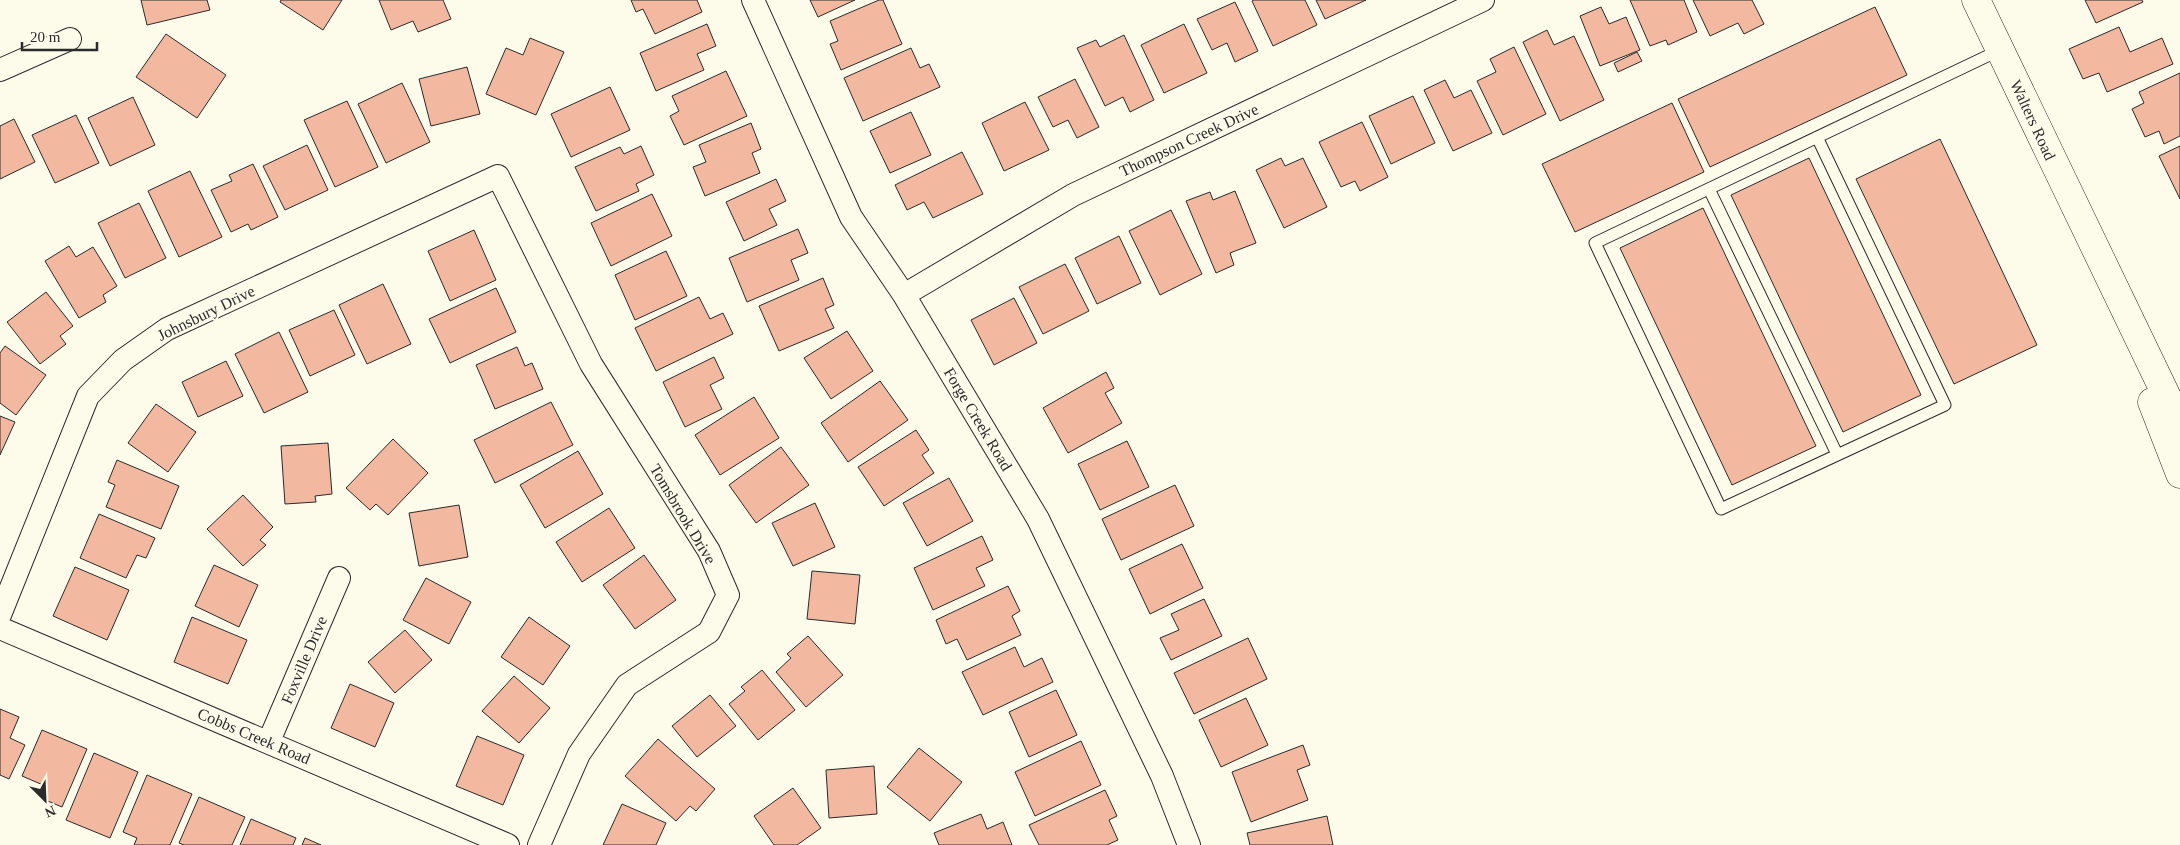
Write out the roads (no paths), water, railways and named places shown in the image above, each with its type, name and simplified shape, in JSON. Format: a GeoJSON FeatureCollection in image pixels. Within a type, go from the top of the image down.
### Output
{"type":"FeatureCollection","features":[{"type":"Feature","properties":{"kind":"street","name":"Forge Creek Road"},"geometry":{"type":"LineString","coordinates":[[753,0],[852,217],[904,295],[1038,519],[1162,776],[1189,845]]}},
{"type":"Feature","properties":{"kind":"street","name":"Thompson Creek Drive"},"geometry":{"type":"LineString","coordinates":[[904,295],[1073,195],[1483,0]]}},
{"type":"Feature","properties":{"kind":"street","name":"Walters Road"},"geometry":{"type":"LineString","coordinates":[[1976,0],[2180,424]]}},
{"type":"Feature","properties":{"kind":"street"},"geometry":{"type":"LineString","coordinates":[[0,70],[70,39]]}},
{"type":"Feature","properties":{"kind":"street","name":"Johnsbury Drive"},"geometry":{"type":"LineString","coordinates":[[0,615],[88,396],[123,360],[167,329],[498,176]]}},
{"type":"Feature","properties":{"kind":"street","name":"Tomsbrook Drive"},"geometry":{"type":"LineString","coordinates":[[498,176],[591,364],[708,551],[728,595],[709,632],[627,685],[579,754],[539,845]]}},
{"type":"Feature","properties":{"kind":"street","name":"Walters Road"},"geometry":{"type":"LineString","coordinates":[[2090,239],[2180,474]]}},
{"type":"Feature","properties":{"kind":"street","name":"Foxville Drive"},"geometry":{"type":"LineString","coordinates":[[269,741],[339,578]]}},
{"type":"Feature","properties":{"kind":"street","name":"Cobbs Creek Road"},"geometry":{"type":"LineString","coordinates":[[0,628],[269,741],[508,845]]}},
{"type":"Feature","properties":{"kind":"lane"},"geometry":{"type":"LineString","coordinates":[[1816,138],[1945,405],[1721,509],[1595,243],[2000,50]]}},
{"type":"Feature","properties":{"kind":"lane"},"geometry":{"type":"LineString","coordinates":[[1709,188],[1837,454]]}}]}
